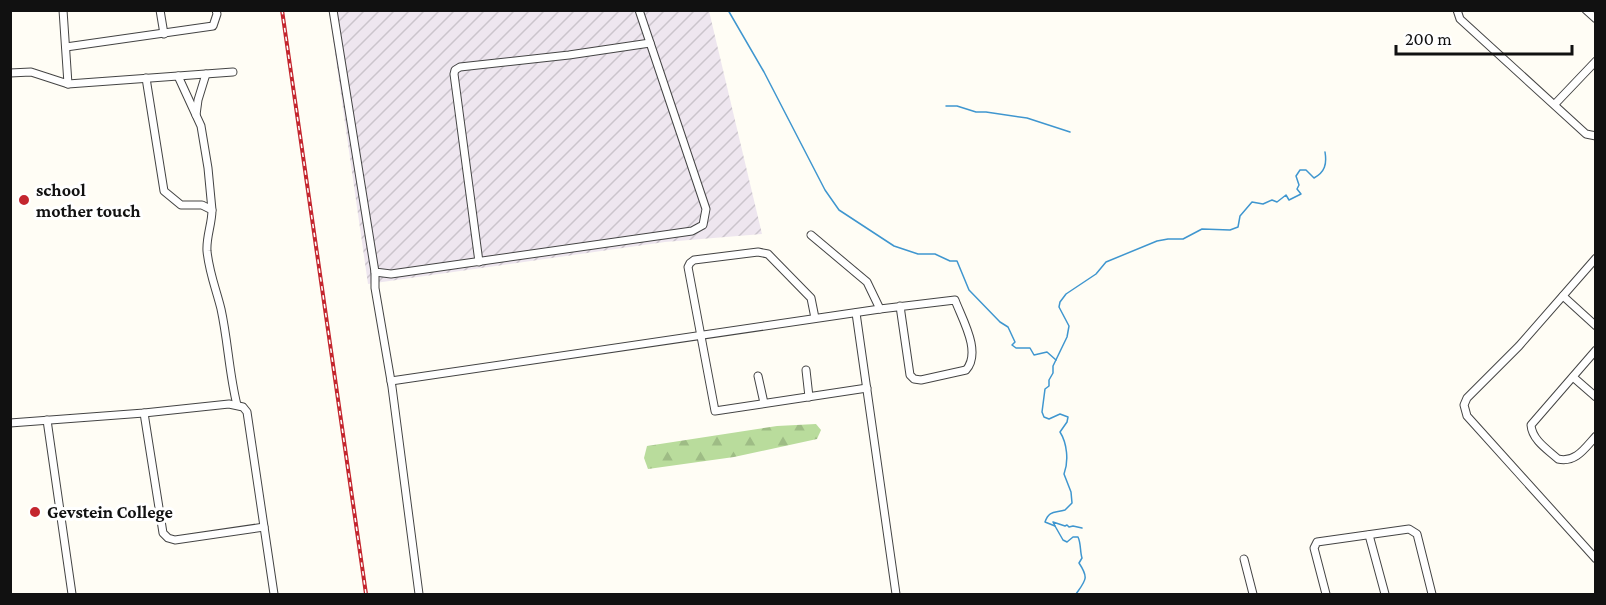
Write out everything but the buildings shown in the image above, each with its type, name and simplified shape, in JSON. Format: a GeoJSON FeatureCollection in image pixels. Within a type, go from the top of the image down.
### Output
{"type":"FeatureCollection","features":[{"type":"Feature","properties":{"kind":"street"},"geometry":{"type":"LineString","coordinates":[[63,10],[68,84]]}},
{"type":"Feature","properties":{"kind":"street"},"geometry":{"type":"LineString","coordinates":[[160,10],[164,34]]}},
{"type":"Feature","properties":{"kind":"street"},"geometry":{"type":"LineString","coordinates":[[66,46],[213,26],[216,10]]}},
{"type":"Feature","properties":{"kind":"street"},"geometry":{"type":"LineString","coordinates":[[333,10],[375,272],[375,288],[391,381],[419,594]]}},
{"type":"Feature","properties":{"kind":"street"},"geometry":{"type":"LineString","coordinates":[[375,272],[390,274],[478,262],[692,231],[703,225],[706,209],[639,10]]}},
{"type":"Feature","properties":{"kind":"street"},"geometry":{"type":"LineString","coordinates":[[1457,10],[1460,19],[1586,134],[1596,136]]}},
{"type":"Feature","properties":{"kind":"street"},"geometry":{"type":"LineString","coordinates":[[1586,10],[1596,19]]}},
{"type":"Feature","properties":{"kind":"street"},"geometry":{"type":"LineString","coordinates":[[478,262],[459,122],[455,70],[460,67],[650,43]]}},
{"type":"Feature","properties":{"kind":"street"},"geometry":{"type":"LineString","coordinates":[[1555,104],[1596,61]]}},
{"type":"Feature","properties":{"kind":"street"},"geometry":{"type":"LineString","coordinates":[[10,73],[31,72],[68,84],[233,72]]}},
{"type":"Feature","properties":{"kind":"street"},"geometry":{"type":"LineString","coordinates":[[196,115],[206,74]]}},
{"type":"Feature","properties":{"kind":"street"},"geometry":{"type":"LineString","coordinates":[[178,76],[201,126],[203,137],[212,210],[212,222],[207,233],[209,265],[220,308],[237,405]]}},
{"type":"Feature","properties":{"kind":"street"},"geometry":{"type":"LineString","coordinates":[[146,78],[164,191],[181,205],[202,205],[212,210]]}},
{"type":"Feature","properties":{"kind":"street"},"geometry":{"type":"LineString","coordinates":[[811,235],[867,282],[880,309]]}},
{"type":"Feature","properties":{"kind":"street"},"geometry":{"type":"LineString","coordinates":[[815,318],[812,298],[768,254],[758,252],[694,260],[688,267],[715,411],[867,388]]}},
{"type":"Feature","properties":{"kind":"street"},"geometry":{"type":"LineString","coordinates":[[1596,258],[1519,346],[1467,398],[1464,409],[1467,416],[1596,559]]}},
{"type":"Feature","properties":{"kind":"street"},"geometry":{"type":"LineString","coordinates":[[1563,296],[1596,326]]}},
{"type":"Feature","properties":{"kind":"street"},"geometry":{"type":"LineString","coordinates":[[391,381],[700,334],[900,306],[955,300],[973,355],[971,364],[966,370],[921,380],[914,379],[910,375],[900,306]]}},
{"type":"Feature","properties":{"kind":"street"},"geometry":{"type":"LineString","coordinates":[[856,313],[896,594]]}},
{"type":"Feature","properties":{"kind":"street"},"geometry":{"type":"LineString","coordinates":[[1596,350],[1532,423],[1532,431],[1537,439],[1558,459],[1562,460],[1575,458],[1596,436]]}},
{"type":"Feature","properties":{"kind":"street"},"geometry":{"type":"LineString","coordinates":[[806,369],[809,397]]}},
{"type":"Feature","properties":{"kind":"street"},"geometry":{"type":"LineString","coordinates":[[758,376],[764,403]]}},
{"type":"Feature","properties":{"kind":"street"},"geometry":{"type":"LineString","coordinates":[[1573,377],[1596,398]]}},
{"type":"Feature","properties":{"kind":"street"},"geometry":{"type":"LineString","coordinates":[[10,423],[237,405],[247,412],[274,594]]}},
{"type":"Feature","properties":{"kind":"street"},"geometry":{"type":"LineString","coordinates":[[144,413],[164,533],[168,538],[175,540],[264,527]]}},
{"type":"Feature","properties":{"kind":"street"},"geometry":{"type":"LineString","coordinates":[[47,420],[72,594]]}},
{"type":"Feature","properties":{"kind":"street"},"geometry":{"type":"LineString","coordinates":[[1326,594],[1314,544],[1409,529],[1417,534],[1432,594]]}},
{"type":"Feature","properties":{"kind":"street"},"geometry":{"type":"LineString","coordinates":[[1369,535],[1385,594]]}},
{"type":"Feature","properties":{"kind":"street"},"geometry":{"type":"LineString","coordinates":[[1244,560],[1253,594]]}},
{"type":"Feature","properties":{"kind":"shaded area"},"geometry":{"type":"Polygon","coordinates":[[[329,11],[709,11],[762,234],[665,242],[368,284],[329,11]]]}},
{"type":"Feature","properties":{"kind":"green space"},"geometry":{"type":"Polygon","coordinates":[[[816,424],[821,430],[817,439],[734,457],[648,469],[644,458],[647,446],[777,426],[816,424]]]}},
{"type":"Feature","properties":{"kind":"waterway"},"geometry":{"type":"LineString","coordinates":[[728,10],[764,72],[825,190],[839,210],[894,246],[918,254],[935,254],[950,261],[957,261],[969,290],[1000,322],[1008,327],[1015,342],[1012,345],[1016,348],[1030,348],[1034,355],[1047,352],[1056,360]]}},
{"type":"Feature","properties":{"kind":"waterway"},"geometry":{"type":"LineString","coordinates":[[946,106],[1027,118],[1070,132]]}},
{"type":"Feature","properties":{"kind":"waterway"},"geometry":{"type":"LineString","coordinates":[[1076,594],[1085,579],[1079,563],[1082,558],[1078,537],[1073,537],[1067,542],[1063,540],[1055,526],[1045,522],[1050,514],[1065,510],[1072,503],[1071,492],[1064,474],[1067,458],[1066,447],[1060,432],[1068,417],[1060,414],[1049,419],[1044,417],[1042,412],[1045,389],[1049,386],[1053,366],[1067,337],[1069,326],[1059,307],[1060,302],[1066,294],[1096,274],[1106,262],[1157,241],[1183,239],[1202,229],[1230,230],[1238,227],[1240,216],[1252,202],[1263,204],[1272,200],[1277,202],[1286,195],[1289,200],[1301,194],[1297,189],[1299,185],[1296,176],[1300,170],[1306,170],[1314,178],[1318,176],[1324,167],[1325,152]]}},
{"type":"Feature","properties":{"kind":"waterway"},"geometry":{"type":"LineString","coordinates":[[1055,526],[1053,522],[1082,528]]}},
{"type":"Feature","properties":{"kind":"railway"},"geometry":{"type":"LineString","coordinates":[[282,10],[366,594]]}},
{"type":"Feature","properties":{"kind":"place","name":"school mother touch"},"geometry":{"type":"Point","coordinates":[24,200]}},
{"type":"Feature","properties":{"kind":"place","name":"Gevstein College"},"geometry":{"type":"Point","coordinates":[35,512]}}]}
